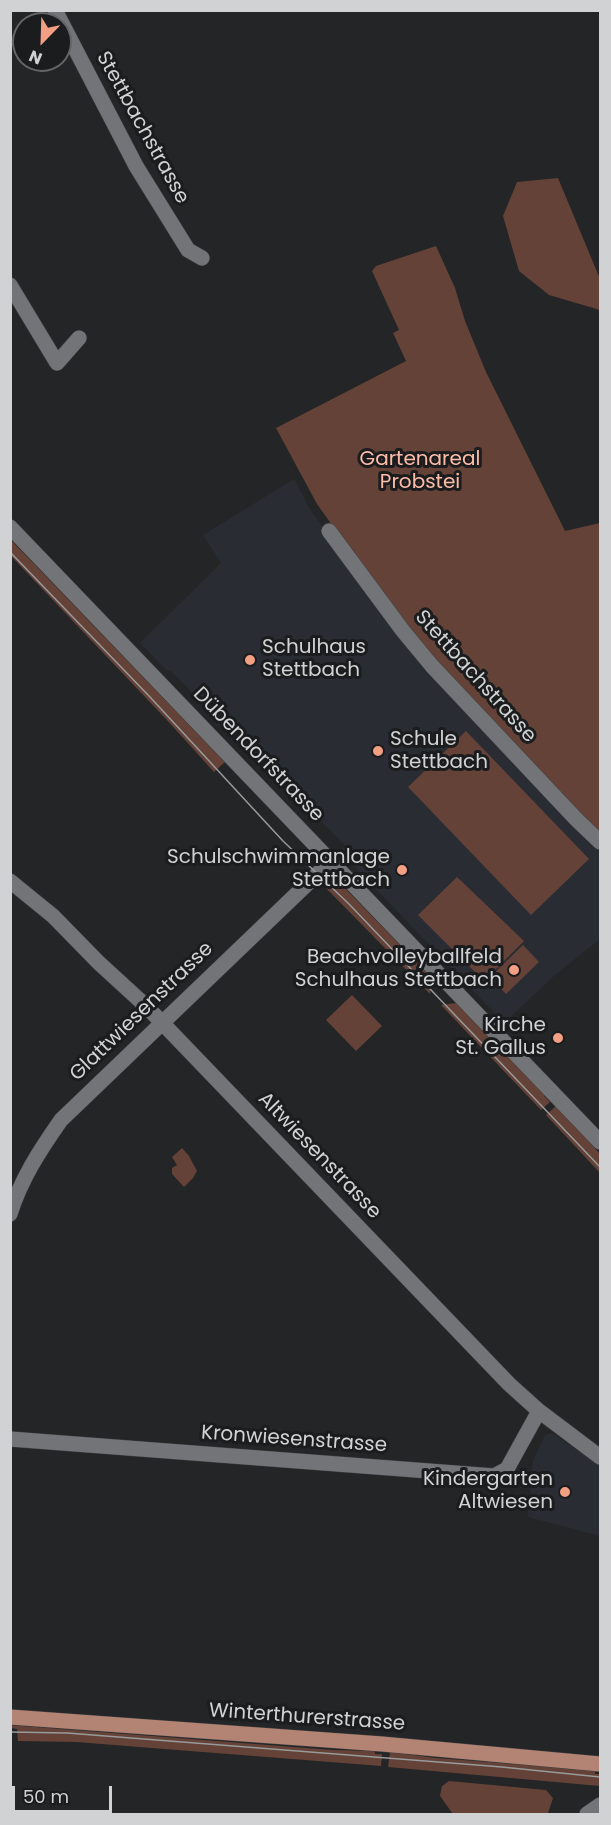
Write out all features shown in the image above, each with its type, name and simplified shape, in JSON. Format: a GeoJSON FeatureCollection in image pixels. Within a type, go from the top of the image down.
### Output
{"type":"FeatureCollection","features":[{"type":"Feature","properties":{"kind":"main road","name":"Winterthurerstrasse"},"geometry":{"type":"LineString","coordinates":[[10,1717],[382,1744],[600,1764]]}},
{"type":"Feature","properties":{"kind":"street","name":"Stettbachstrasse"},"geometry":{"type":"LineString","coordinates":[[55,10],[136,166],[188,250],[202,258]]}},
{"type":"Feature","properties":{"kind":"street"},"geometry":{"type":"LineString","coordinates":[[10,285],[57,363],[79,338]]}},
{"type":"Feature","properties":{"kind":"street","name":"Dübendorfstrasse"},"geometry":{"type":"LineString","coordinates":[[10,527],[600,1142]]}},
{"type":"Feature","properties":{"kind":"street","name":"Stettbachstrasse"},"geometry":{"type":"LineString","coordinates":[[329,531],[402,631],[432,666],[600,842]]}},
{"type":"Feature","properties":{"kind":"street","name":"Glattwiesenstrasse"},"geometry":{"type":"LineString","coordinates":[[10,1214],[16,1180],[40,1151],[61,1120],[331,861]]}},
{"type":"Feature","properties":{"kind":"street","name":"Altwiesenstrasse"},"geometry":{"type":"LineString","coordinates":[[10,881],[53,916],[162,1022],[483,1357],[539,1411],[600,1457]]}},
{"type":"Feature","properties":{"kind":"street","name":"Kronwiesenstrasse"},"geometry":{"type":"LineString","coordinates":[[10,1439],[494,1476],[507,1469],[539,1411]]}},
{"type":"Feature","properties":{"kind":"street"},"geometry":{"type":"LineString","coordinates":[[587,1815],[600,1806]]}},
{"type":"Feature","properties":{"kind":"shaded area","name":"Schule Stettbach"},"geometry":{"type":"Polygon","coordinates":[[[294,479],[310,509],[399,634],[600,847],[600,939],[555,975],[504,1023],[355,867],[342,849],[345,846],[284,783],[281,785],[171,671],[166,670],[140,643],[221,563],[203,535],[294,479]]]}},
{"type":"Feature","properties":{"kind":"shaded area","name":"Kindergarten Altwiesen"},"geometry":{"type":"Polygon","coordinates":[[[552,1433],[600,1466],[600,1536],[528,1517],[533,1461],[545,1435],[552,1433]]]}},
{"type":"Feature","properties":{"kind":"green space"},"geometry":{"type":"Polygon","coordinates":[[[558,178],[600,279],[600,310],[549,295],[519,271],[503,216],[517,182],[558,178]]]}},
{"type":"Feature","properties":{"kind":"green space","name":"Gartenareal Probstei"},"geometry":{"type":"Polygon","coordinates":[[[436,246],[455,288],[465,321],[486,372],[565,531],[600,523],[600,835],[406,629],[317,504],[276,428],[406,361],[393,333],[399,330],[372,271],[376,266],[436,246]]]}},
{"type":"Feature","properties":{"kind":"green space"},"geometry":{"type":"Polygon","coordinates":[[[10,539],[225,762],[214,772],[11,556],[10,539]]]}},
{"type":"Feature","properties":{"kind":"green space"},"geometry":{"type":"Polygon","coordinates":[[[466,731],[589,859],[531,915],[408,787],[466,731]]]}},
{"type":"Feature","properties":{"kind":"green space"},"geometry":{"type":"Polygon","coordinates":[[[331,877],[337,880],[432,978],[430,994],[320,882],[331,877]]]}},
{"type":"Feature","properties":{"kind":"green space"},"geometry":{"type":"Polygon","coordinates":[[[457,877],[524,941],[484,981],[418,915],[457,877]]]}},
{"type":"Feature","properties":{"kind":"green space","name":"Beachvolleyballfeld Schulhaus Stettbach"},"geometry":{"type":"Polygon","coordinates":[[[523,945],[539,962],[506,994],[490,977],[523,945]]]}},
{"type":"Feature","properties":{"kind":"green space"},"geometry":{"type":"Polygon","coordinates":[[[352,995],[382,1026],[356,1051],[326,1020],[352,995]]]}},
{"type":"Feature","properties":{"kind":"green space"},"geometry":{"type":"Polygon","coordinates":[[[456,1003],[546,1094],[544,1096],[550,1102],[541,1110],[441,1005],[456,1003]]]}},
{"type":"Feature","properties":{"kind":"green space"},"geometry":{"type":"Polygon","coordinates":[[[557,1105],[600,1154],[600,1173],[546,1115],[557,1105]]]}},
{"type":"Feature","properties":{"kind":"green space"},"geometry":{"type":"Polygon","coordinates":[[[182,1148],[197,1171],[184,1187],[172,1174],[172,1168],[177,1165],[172,1157],[182,1148]]]}},
{"type":"Feature","properties":{"kind":"green space"},"geometry":{"type":"Polygon","coordinates":[[[10,1725],[333,1750],[375,1751],[375,1754],[382,1754],[381,1766],[76,1742],[18,1741],[17,1729],[11,1728],[10,1725]]]}},
{"type":"Feature","properties":{"kind":"green space"},"geometry":{"type":"Polygon","coordinates":[[[390,1752],[436,1758],[595,1770],[595,1774],[600,1774],[600,1786],[388,1767],[390,1752]]]}},
{"type":"Feature","properties":{"kind":"green space"},"geometry":{"type":"Polygon","coordinates":[[[449,1781],[546,1790],[553,1798],[548,1813],[545,1814],[453,1814],[440,1796],[442,1786],[449,1781]]]}},
{"type":"Feature","properties":{"kind":"tram line"},"geometry":{"type":"LineString","coordinates":[[10,552],[150,697],[283,841],[349,904],[600,1167]]}},
{"type":"Feature","properties":{"kind":"tram line"},"geometry":{"type":"LineString","coordinates":[[10,1732],[67,1733],[502,1767],[600,1777]]}},
{"type":"Feature","properties":{"kind":"place","name":"Schulhaus Stettbach"},"geometry":{"type":"Point","coordinates":[250,660]}},
{"type":"Feature","properties":{"kind":"place","name":"Schule Stettbach"},"geometry":{"type":"Point","coordinates":[378,751]}},
{"type":"Feature","properties":{"kind":"place","name":"Schulschwimmanlage Stettbach"},"geometry":{"type":"Point","coordinates":[402,870]}},
{"type":"Feature","properties":{"kind":"place","name":"Beachvolleyballfeld Schulhaus Stettbach"},"geometry":{"type":"Point","coordinates":[514,970]}},
{"type":"Feature","properties":{"kind":"place","name":"Kirche St. Gallus"},"geometry":{"type":"Point","coordinates":[558,1038]}},
{"type":"Feature","properties":{"kind":"place","name":"Kindergarten Altwiesen"},"geometry":{"type":"Point","coordinates":[565,1492]}}]}
